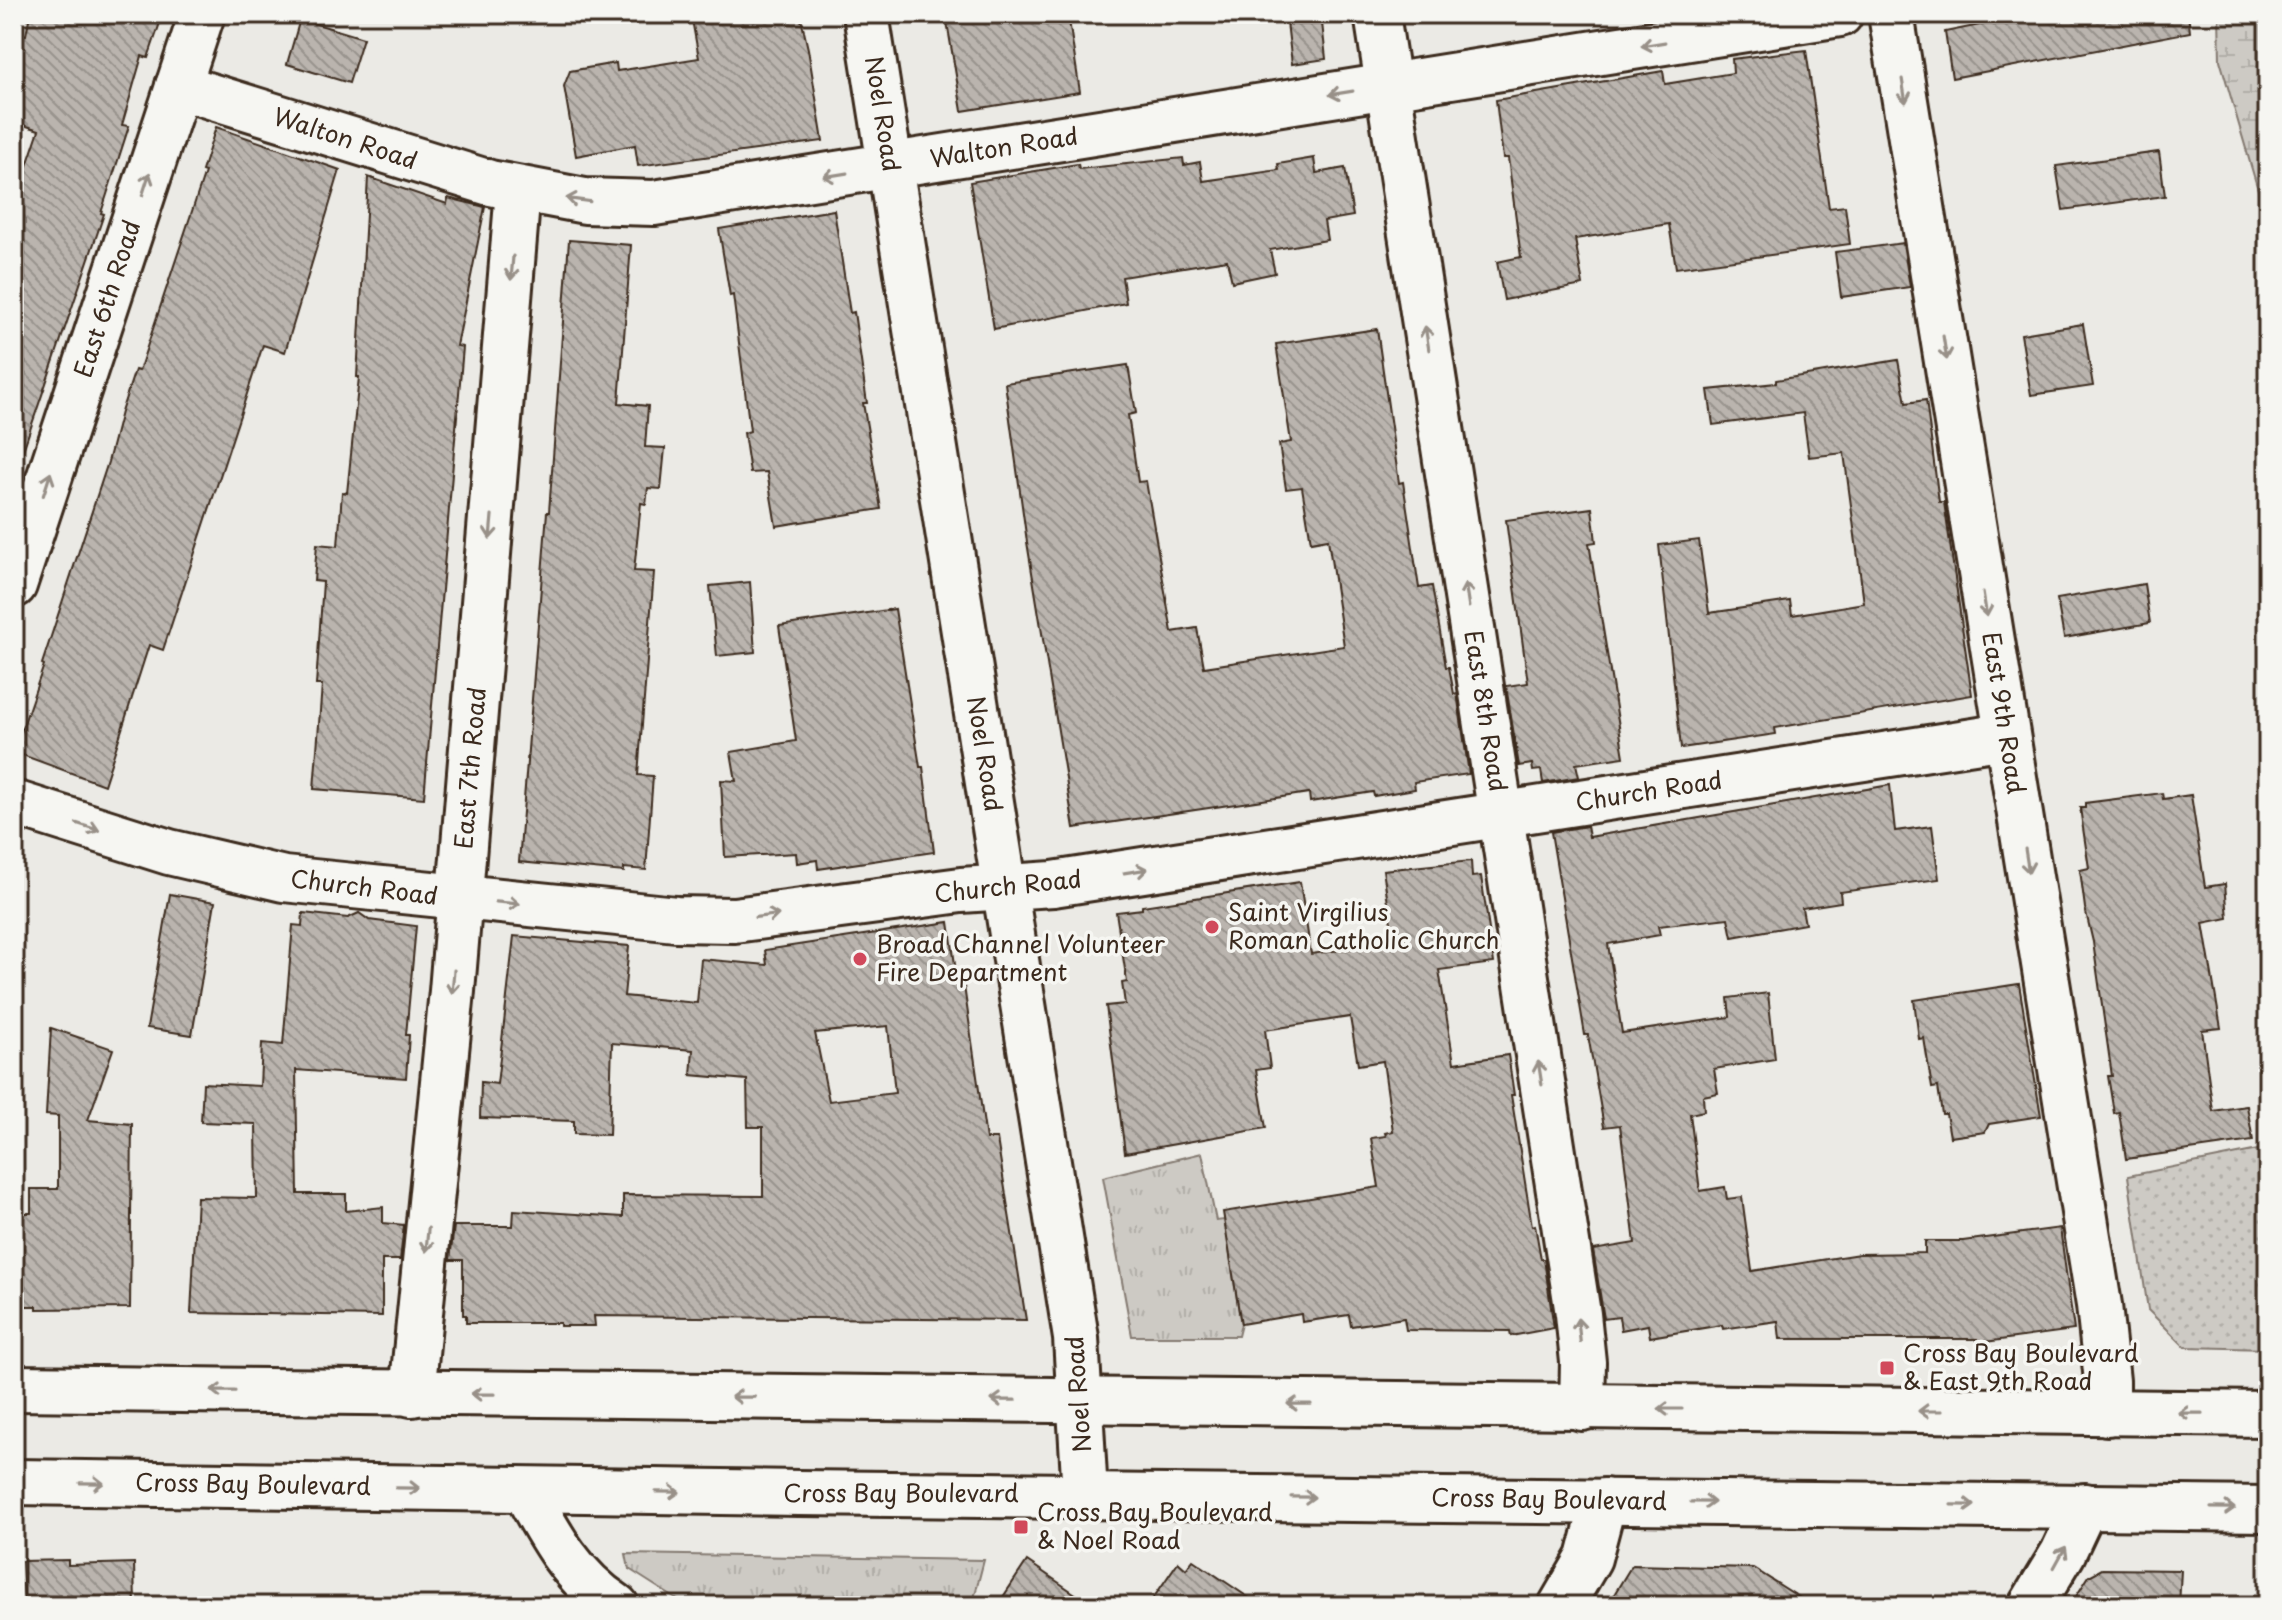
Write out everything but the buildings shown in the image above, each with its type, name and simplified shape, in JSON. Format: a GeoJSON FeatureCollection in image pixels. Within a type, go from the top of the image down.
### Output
{"type":"FeatureCollection","features":[{"type":"Feature","properties":{"kind":"street","name":"East 6th Road"},"geometry":{"type":"LineString","coordinates":[[14,585],[202,14]]}},
{"type":"Feature","properties":{"kind":"street","name":"Noel Road"},"geometry":{"type":"LineString","coordinates":[[866,14],[1076,1338],[1085,1495]]}},
{"type":"Feature","properties":{"kind":"street","name":"East 8th Road"},"geometry":{"type":"LineString","coordinates":[[1377,14],[1578,1314],[1583,1362],[1582,1408]]}},
{"type":"Feature","properties":{"kind":"street","name":"Walton Road"},"geometry":{"type":"LineString","coordinates":[[178,86],[425,165],[518,190],[606,203],[654,203],[1840,14]]}},
{"type":"Feature","properties":{"kind":"street","name":"East 9th Road"},"geometry":{"type":"LineString","coordinates":[[1891,14],[2099,1305],[2106,1367],[2107,1413]]}},
{"type":"Feature","properties":{"kind":"street","name":"East 7th Road"},"geometry":{"type":"LineString","coordinates":[[412,1394],[460,899],[518,190]]}},
{"type":"Feature","properties":{"kind":"street","name":"Church Road"},"geometry":{"type":"LineString","coordinates":[[14,803],[169,852],[284,879],[460,899],[708,921],[1053,884],[2006,736]]}},
{"type":"Feature","properties":{"kind":"street"},"geometry":{"type":"LineString","coordinates":[[14,1388],[2268,1414]]}},
{"type":"Feature","properties":{"kind":"street","name":"Cross Bay Boulevard"},"geometry":{"type":"LineString","coordinates":[[14,1482],[2268,1509]]}},
{"type":"Feature","properties":{"kind":"street"},"geometry":{"type":"LineString","coordinates":[[525,1490],[570,1565],[586,1583],[616,1606]]}},
{"type":"Feature","properties":{"kind":"street"},"geometry":{"type":"LineString","coordinates":[[1561,1606],[1589,1558],[1604,1501]]}},
{"type":"Feature","properties":{"kind":"street"},"geometry":{"type":"LineString","coordinates":[[2031,1606],[2063,1553],[2085,1506]]}},
{"type":"Feature","properties":{"kind":"green space"},"geometry":{"type":"Polygon","coordinates":[[[2219,14],[2268,14],[2268,224],[2220,60],[2219,14]]]}},
{"type":"Feature","properties":{"kind":"green space"},"geometry":{"type":"Polygon","coordinates":[[[2268,1148],[2268,1349],[2185,1347],[2148,1310],[2128,1176],[2268,1148]]]}},
{"type":"Feature","properties":{"kind":"green space"},"geometry":{"type":"Polygon","coordinates":[[[1202,1153],[1216,1221],[1224,1220],[1241,1324],[1238,1336],[1132,1336],[1103,1177],[1202,1153]]]}},
{"type":"Feature","properties":{"kind":"green space"},"geometry":{"type":"Polygon","coordinates":[[[626,1554],[984,1560],[972,1606],[687,1606],[629,1569],[626,1554]]]}},
{"type":"Feature","properties":{"kind":"place","name":"Saint Virgilius Roman Catholic Church"},"geometry":{"type":"Point","coordinates":[1212,927]}},
{"type":"Feature","properties":{"kind":"place","name":"Broad Channel Volunteer Fire Department"},"geometry":{"type":"Point","coordinates":[860,959]}},
{"type":"Feature","properties":{"kind":"place","name":"Cross Bay Boulevard & East 9th Road"},"geometry":{"type":"Point","coordinates":[1887,1368]}},
{"type":"Feature","properties":{"kind":"place","name":"Cross Bay Boulevard & Noel Road"},"geometry":{"type":"Point","coordinates":[1021,1527]}}]}
